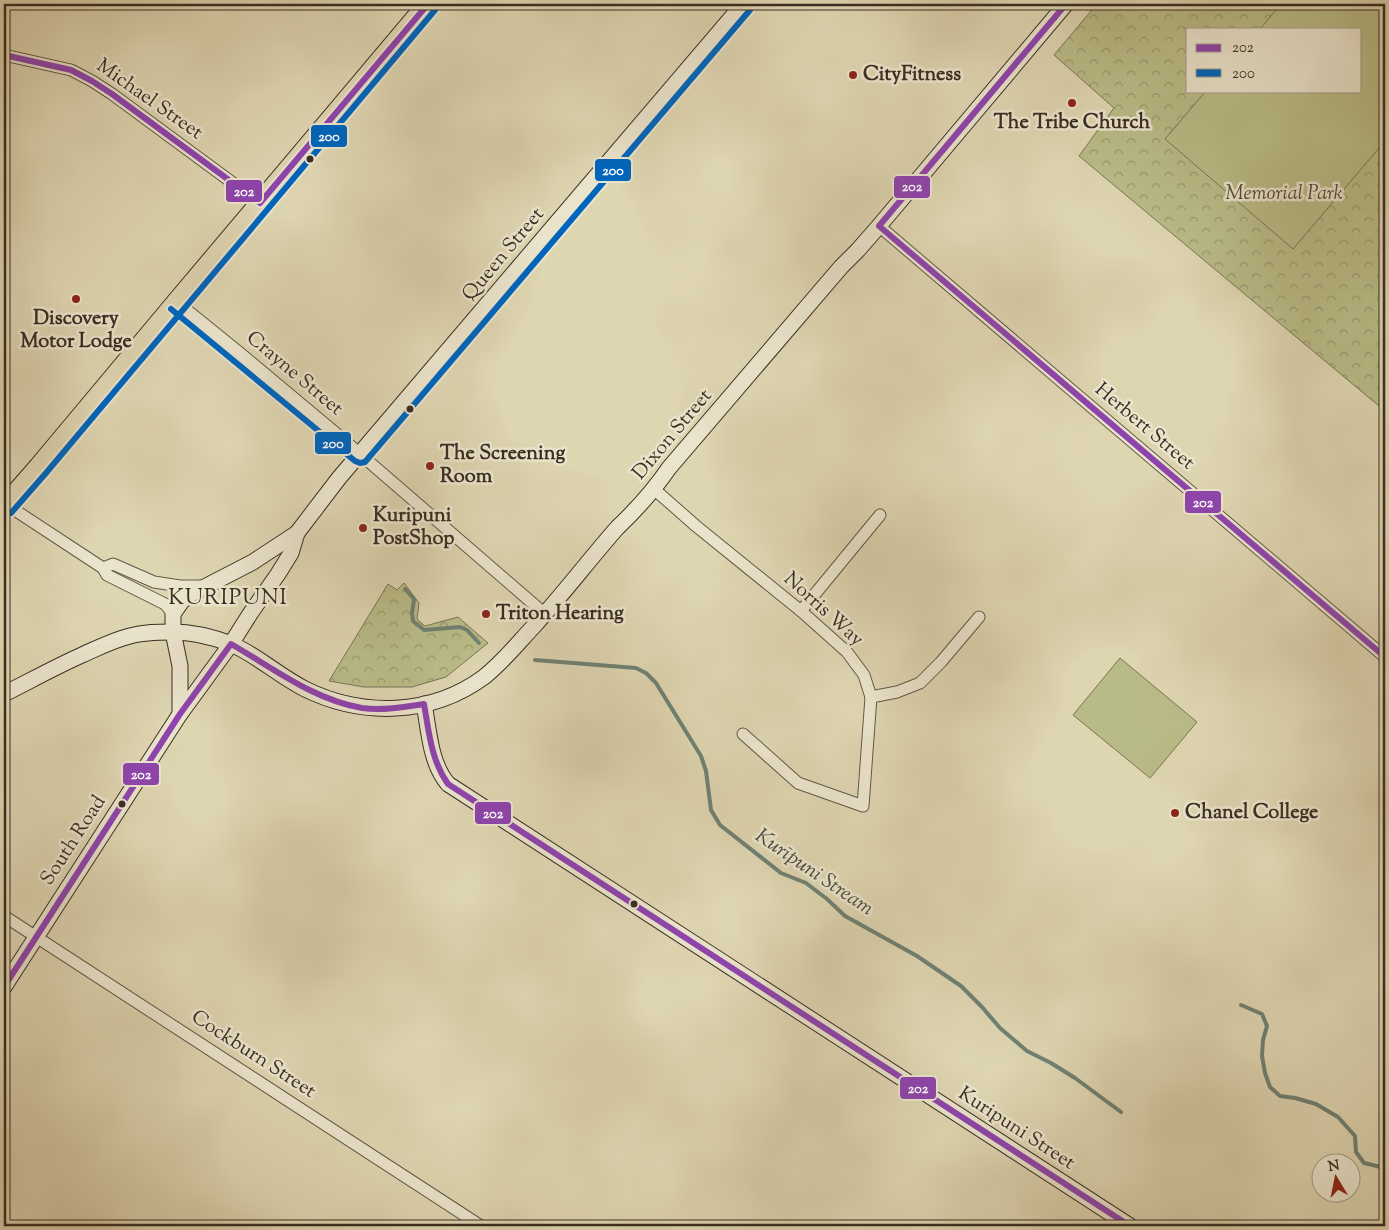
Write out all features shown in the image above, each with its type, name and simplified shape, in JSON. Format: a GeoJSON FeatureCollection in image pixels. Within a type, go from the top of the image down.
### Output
{"type":"FeatureCollection","features":[{"type":"Feature","properties":{"kind":"highway"},"geometry":{"type":"LineString","coordinates":[[5,505],[39,468],[428,4]]}},
{"type":"Feature","properties":{"kind":"street","name":"Queen Street"},"geometry":{"type":"LineString","coordinates":[[231,644],[278,574],[291,552],[297,534],[339,478],[743,4]]}},
{"type":"Feature","properties":{"kind":"street","name":"Dixon Street"},"geometry":{"type":"LineString","coordinates":[[4,694],[112,641],[132,635],[173,632],[197,635],[231,644],[304,689],[332,701],[350,706],[384,709],[424,704],[450,695],[483,677],[517,645],[617,528],[654,489],[669,468],[828,282],[879,226],[1066,4]]}},
{"type":"Feature","properties":{"kind":"street","name":"Michael Street"},"geometry":{"type":"LineString","coordinates":[[4,55],[71,70],[92,81],[260,203]]}},
{"type":"Feature","properties":{"kind":"street","name":"Herbert Street"},"geometry":{"type":"LineString","coordinates":[[879,226],[1385,657]]}},
{"type":"Feature","properties":{"kind":"street","name":"Crayne Street"},"geometry":{"type":"LineString","coordinates":[[177,302],[360,454],[545,614]]}},
{"type":"Feature","properties":{"kind":"street","name":"Norris Way"},"geometry":{"type":"LineString","coordinates":[[654,489],[735,559],[801,611],[847,652],[864,675],[871,697],[863,806],[798,783],[744,734]]}},
{"type":"Feature","properties":{"kind":"street"},"geometry":{"type":"LineString","coordinates":[[5,505],[103,568],[107,574],[165,604],[173,614],[173,632],[180,666],[180,714]]}},
{"type":"Feature","properties":{"kind":"street"},"geometry":{"type":"LineString","coordinates":[[801,611],[880,515]]}},
{"type":"Feature","properties":{"kind":"street","name":"Queen Street"},"geometry":{"type":"LineString","coordinates":[[173,614],[182,601],[191,594],[253,562],[297,534]]}},
{"type":"Feature","properties":{"kind":"street"},"geometry":{"type":"LineString","coordinates":[[103,568],[113,564],[154,582],[167,585],[186,587],[206,586]]}},
{"type":"Feature","properties":{"kind":"street"},"geometry":{"type":"LineString","coordinates":[[871,697],[896,692],[920,682],[941,662],[979,617]]}},
{"type":"Feature","properties":{"kind":"street","name":"South Road"},"geometry":{"type":"LineString","coordinates":[[4,987],[180,714],[231,644]]}},
{"type":"Feature","properties":{"kind":"street","name":"Kuripuni Street"},"geometry":{"type":"LineString","coordinates":[[424,704],[436,761],[443,779],[448,784],[1130,1226]]}},
{"type":"Feature","properties":{"kind":"street","name":"Cockburn Street"},"geometry":{"type":"LineString","coordinates":[[4,916],[481,1226]]}},
{"type":"Feature","properties":{"kind":"green space","name":"Memorial Park"},"geometry":{"type":"Polygon","coordinates":[[[1097,4],[1385,4],[1385,411],[1079,156],[1114,108],[1054,55],[1097,4]]]}},
{"type":"Feature","properties":{"kind":"green space"},"geometry":{"type":"Polygon","coordinates":[[[1281,4],[1385,4],[1385,141],[1293,249],[1165,139],[1205,92],[1362,92],[1362,28],[1261,28],[1281,4]]]}},
{"type":"Feature","properties":{"kind":"green space"},"geometry":{"type":"Polygon","coordinates":[[[404,583],[419,603],[417,619],[425,626],[458,617],[488,643],[446,677],[412,687],[364,687],[329,681],[388,584],[397,590],[404,583]]]}},
{"type":"Feature","properties":{"kind":"green space"},"geometry":{"type":"Polygon","coordinates":[[[1120,658],[1197,722],[1150,778],[1073,715],[1120,658]]]}},
{"type":"Feature","properties":{"kind":"waterway","name":"Kurīpuni Stream"},"geometry":{"type":"LineString","coordinates":[[405,589],[414,599],[413,621],[424,630],[460,627],[467,630],[479,643]]}},
{"type":"Feature","properties":{"kind":"waterway","name":"Kurīpuni Stream"},"geometry":{"type":"LineString","coordinates":[[535,660],[636,668],[646,673],[656,683],[701,756],[706,771],[711,810],[720,825],[781,873],[806,883],[845,916],[917,956],[961,986],[1000,1028],[1027,1051],[1075,1078],[1121,1112]]}},
{"type":"Feature","properties":{"kind":"waterway","name":"Kurīpuni Stream"},"geometry":{"type":"LineString","coordinates":[[1241,1005],[1262,1014],[1267,1026],[1263,1040],[1262,1056],[1270,1087],[1280,1096],[1316,1104],[1338,1117],[1355,1136],[1356,1152],[1364,1163],[1385,1168]]}},
{"type":"Feature","properties":{"kind":"transit line","name":"202"},"geometry":{"type":"LineString","coordinates":[[4,55],[71,70],[92,81],[260,203],[428,4]]}},
{"type":"Feature","properties":{"kind":"transit line","name":"202"},"geometry":{"type":"LineString","coordinates":[[1066,4],[879,226],[1385,657]]}},
{"type":"Feature","properties":{"kind":"transit line","name":"200"},"geometry":{"type":"LineString","coordinates":[[11,513],[435,10]]}},
{"type":"Feature","properties":{"kind":"transit line","name":"200"},"geometry":{"type":"LineString","coordinates":[[171,309],[355,461],[365,462],[750,10]]}},
{"type":"Feature","properties":{"kind":"transit line","name":"202"},"geometry":{"type":"LineString","coordinates":[[4,987],[180,714],[231,644],[294,682],[344,704],[378,709],[424,704],[434,756],[448,784],[1130,1226]]}},
{"type":"Feature","properties":{"kind":"place","name":"CityFitness"},"geometry":{"type":"Point","coordinates":[853,75]}},
{"type":"Feature","properties":{"kind":"place","name":"The Tribe Church"},"geometry":{"type":"Point","coordinates":[1072,103]}},
{"type":"Feature","properties":{"kind":"place","name":"Discovery Motor Lodge"},"geometry":{"type":"Point","coordinates":[76,299]}},
{"type":"Feature","properties":{"kind":"place","name":"The Screening Room"},"geometry":{"type":"Point","coordinates":[430,466]}},
{"type":"Feature","properties":{"kind":"place","name":"Kuripuni PostShop"},"geometry":{"type":"Point","coordinates":[363,528]}},
{"type":"Feature","properties":{"kind":"place","name":"Triton Hearing"},"geometry":{"type":"Point","coordinates":[486,614]}},
{"type":"Feature","properties":{"kind":"place","name":"Chanel College"},"geometry":{"type":"Point","coordinates":[1175,813]}},
{"type":"Feature","properties":{"kind":"district","name":"KURIPUNI"},"geometry":{"type":"Point","coordinates":[228,599]}}]}
